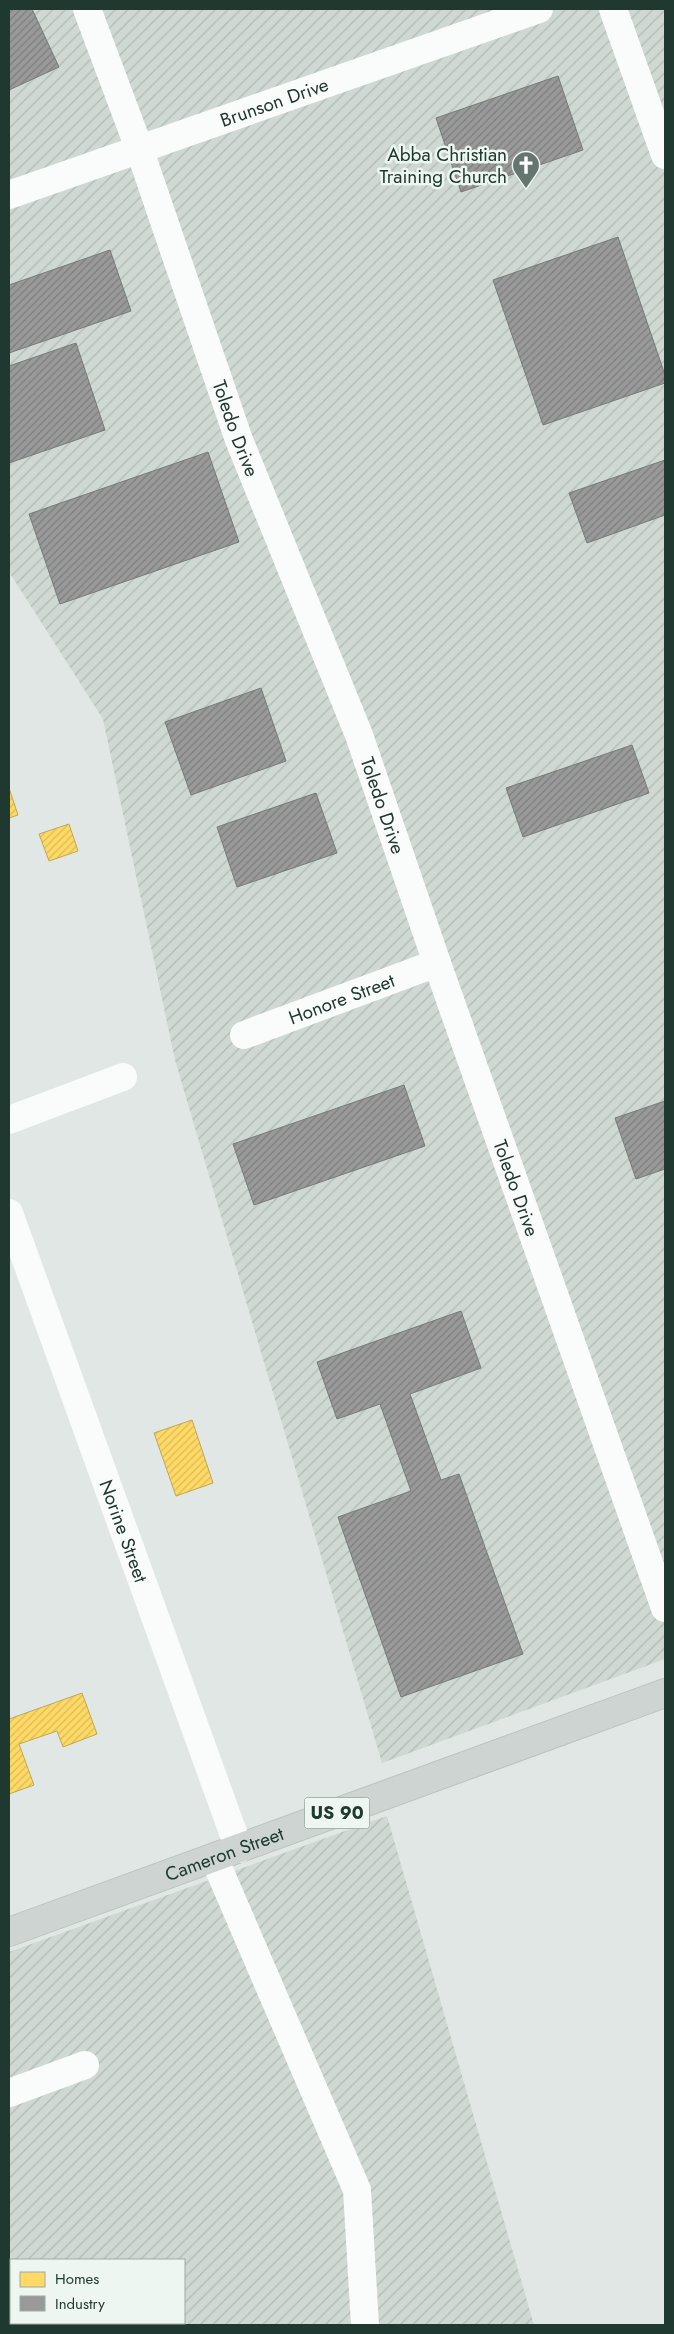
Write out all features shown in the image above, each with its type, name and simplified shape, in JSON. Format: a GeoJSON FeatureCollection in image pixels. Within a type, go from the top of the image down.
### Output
{"type":"FeatureCollection","features":[{"type":"Feature","properties":{"kind":"main road","name":"Cameron Street"},"geometry":{"type":"LineString","coordinates":[[9,1932],[227,1854],[665,1692]]}},
{"type":"Feature","properties":{"kind":"street","name":"Toledo Drive"},"geometry":{"type":"LineString","coordinates":[[87,9],[139,148],[239,440],[360,735],[437,963],[665,1608]]}},
{"type":"Feature","properties":{"kind":"street","name":"Brunson Drive"},"geometry":{"type":"LineString","coordinates":[[9,196],[139,148],[539,9]]}},
{"type":"Feature","properties":{"kind":"street"},"geometry":{"type":"LineString","coordinates":[[613,9],[665,155]]}},
{"type":"Feature","properties":{"kind":"street","name":"Honore Street"},"geometry":{"type":"LineString","coordinates":[[244,1035],[437,963]]}},
{"type":"Feature","properties":{"kind":"street"},"geometry":{"type":"LineString","coordinates":[[9,1120],[123,1077]]}},
{"type":"Feature","properties":{"kind":"street","name":"Norine Street"},"geometry":{"type":"LineString","coordinates":[[9,1213],[227,1854],[357,2190],[366,2325]]}},
{"type":"Feature","properties":{"kind":"street"},"geometry":{"type":"LineString","coordinates":[[9,2093],[85,2065]]}},
{"type":"Feature","properties":{"kind":"shaded area"},"geometry":{"type":"Polygon","coordinates":[[[9,9],[665,9],[665,1659],[382,1763],[175,1060],[103,719],[9,572],[9,9]]]}},
{"type":"Feature","properties":{"kind":"shaded area"},"geometry":{"type":"Polygon","coordinates":[[[387,1816],[534,2325],[9,2325],[9,1952],[387,1816]]]}},
{"type":"Feature","properties":{"kind":"building: Homes"},"geometry":{"type":"Polygon","coordinates":[[[9,788],[18,815],[9,818],[9,788]]]}},
{"type":"Feature","properties":{"kind":"building: Homes"},"geometry":{"type":"Polygon","coordinates":[[[69,824],[78,851],[49,861],[39,834],[69,824]]]}},
{"type":"Feature","properties":{"kind":"building: Homes"},"geometry":{"type":"Polygon","coordinates":[[[192,1420],[213,1483],[176,1496],[154,1433],[192,1420]]]}},
{"type":"Feature","properties":{"kind":"building: Homes"},"geometry":{"type":"Polygon","coordinates":[[[82,1693],[97,1734],[63,1747],[57,1731],[19,1744],[34,1785],[9,1794],[9,1719],[82,1693]]]}},
{"type":"Feature","properties":{"kind":"building: Industry"},"geometry":{"type":"Polygon","coordinates":[[[9,9],[32,9],[59,67],[9,90],[9,9]]]}},
{"type":"Feature","properties":{"kind":"building: Industry"},"geometry":{"type":"Polygon","coordinates":[[[558,76],[583,150],[461,192],[436,118],[558,76]]]}},
{"type":"Feature","properties":{"kind":"building: Industry"},"geometry":{"type":"Polygon","coordinates":[[[618,237],[665,375],[665,383],[543,425],[493,280],[618,237]]]}},
{"type":"Feature","properties":{"kind":"building: Industry"},"geometry":{"type":"Polygon","coordinates":[[[110,250],[131,311],[9,353],[9,285],[110,250]]]}},
{"type":"Feature","properties":{"kind":"building: Industry"},"geometry":{"type":"Polygon","coordinates":[[[76,343],[105,430],[9,463],[9,366],[76,343]]]}},
{"type":"Feature","properties":{"kind":"building: Industry"},"geometry":{"type":"Polygon","coordinates":[[[208,452],[239,542],[60,604],[29,514],[208,452]]]}},
{"type":"Feature","properties":{"kind":"building: Industry"},"geometry":{"type":"Polygon","coordinates":[[[665,460],[665,515],[587,543],[569,493],[665,460]]]}},
{"type":"Feature","properties":{"kind":"building: Industry"},"geometry":{"type":"Polygon","coordinates":[[[261,688],[286,761],[191,795],[165,722],[261,688]]]}},
{"type":"Feature","properties":{"kind":"building: Industry"},"geometry":{"type":"Polygon","coordinates":[[[632,745],[649,793],[523,837],[506,788],[632,745]]]}},
{"type":"Feature","properties":{"kind":"building: Industry"},"geometry":{"type":"Polygon","coordinates":[[[316,793],[337,853],[237,887],[217,827],[316,793]]]}},
{"type":"Feature","properties":{"kind":"building: Industry"},"geometry":{"type":"Polygon","coordinates":[[[404,1085],[425,1146],[254,1205],[233,1144],[404,1085]]]}},
{"type":"Feature","properties":{"kind":"building: Industry"},"geometry":{"type":"Polygon","coordinates":[[[665,1101],[665,1169],[636,1179],[615,1118],[665,1101]]]}},
{"type":"Feature","properties":{"kind":"building: Industry"},"geometry":{"type":"Polygon","coordinates":[[[461,1311],[481,1368],[410,1394],[441,1480],[459,1474],[523,1654],[401,1697],[338,1517],[411,1491],[380,1404],[337,1419],[317,1362],[461,1311]]]}},
{"type":"Feature","properties":{"kind":"place","name":"Abba Christian Training Church"},"geometry":{"type":"Point","coordinates":[526,189]}}]}
